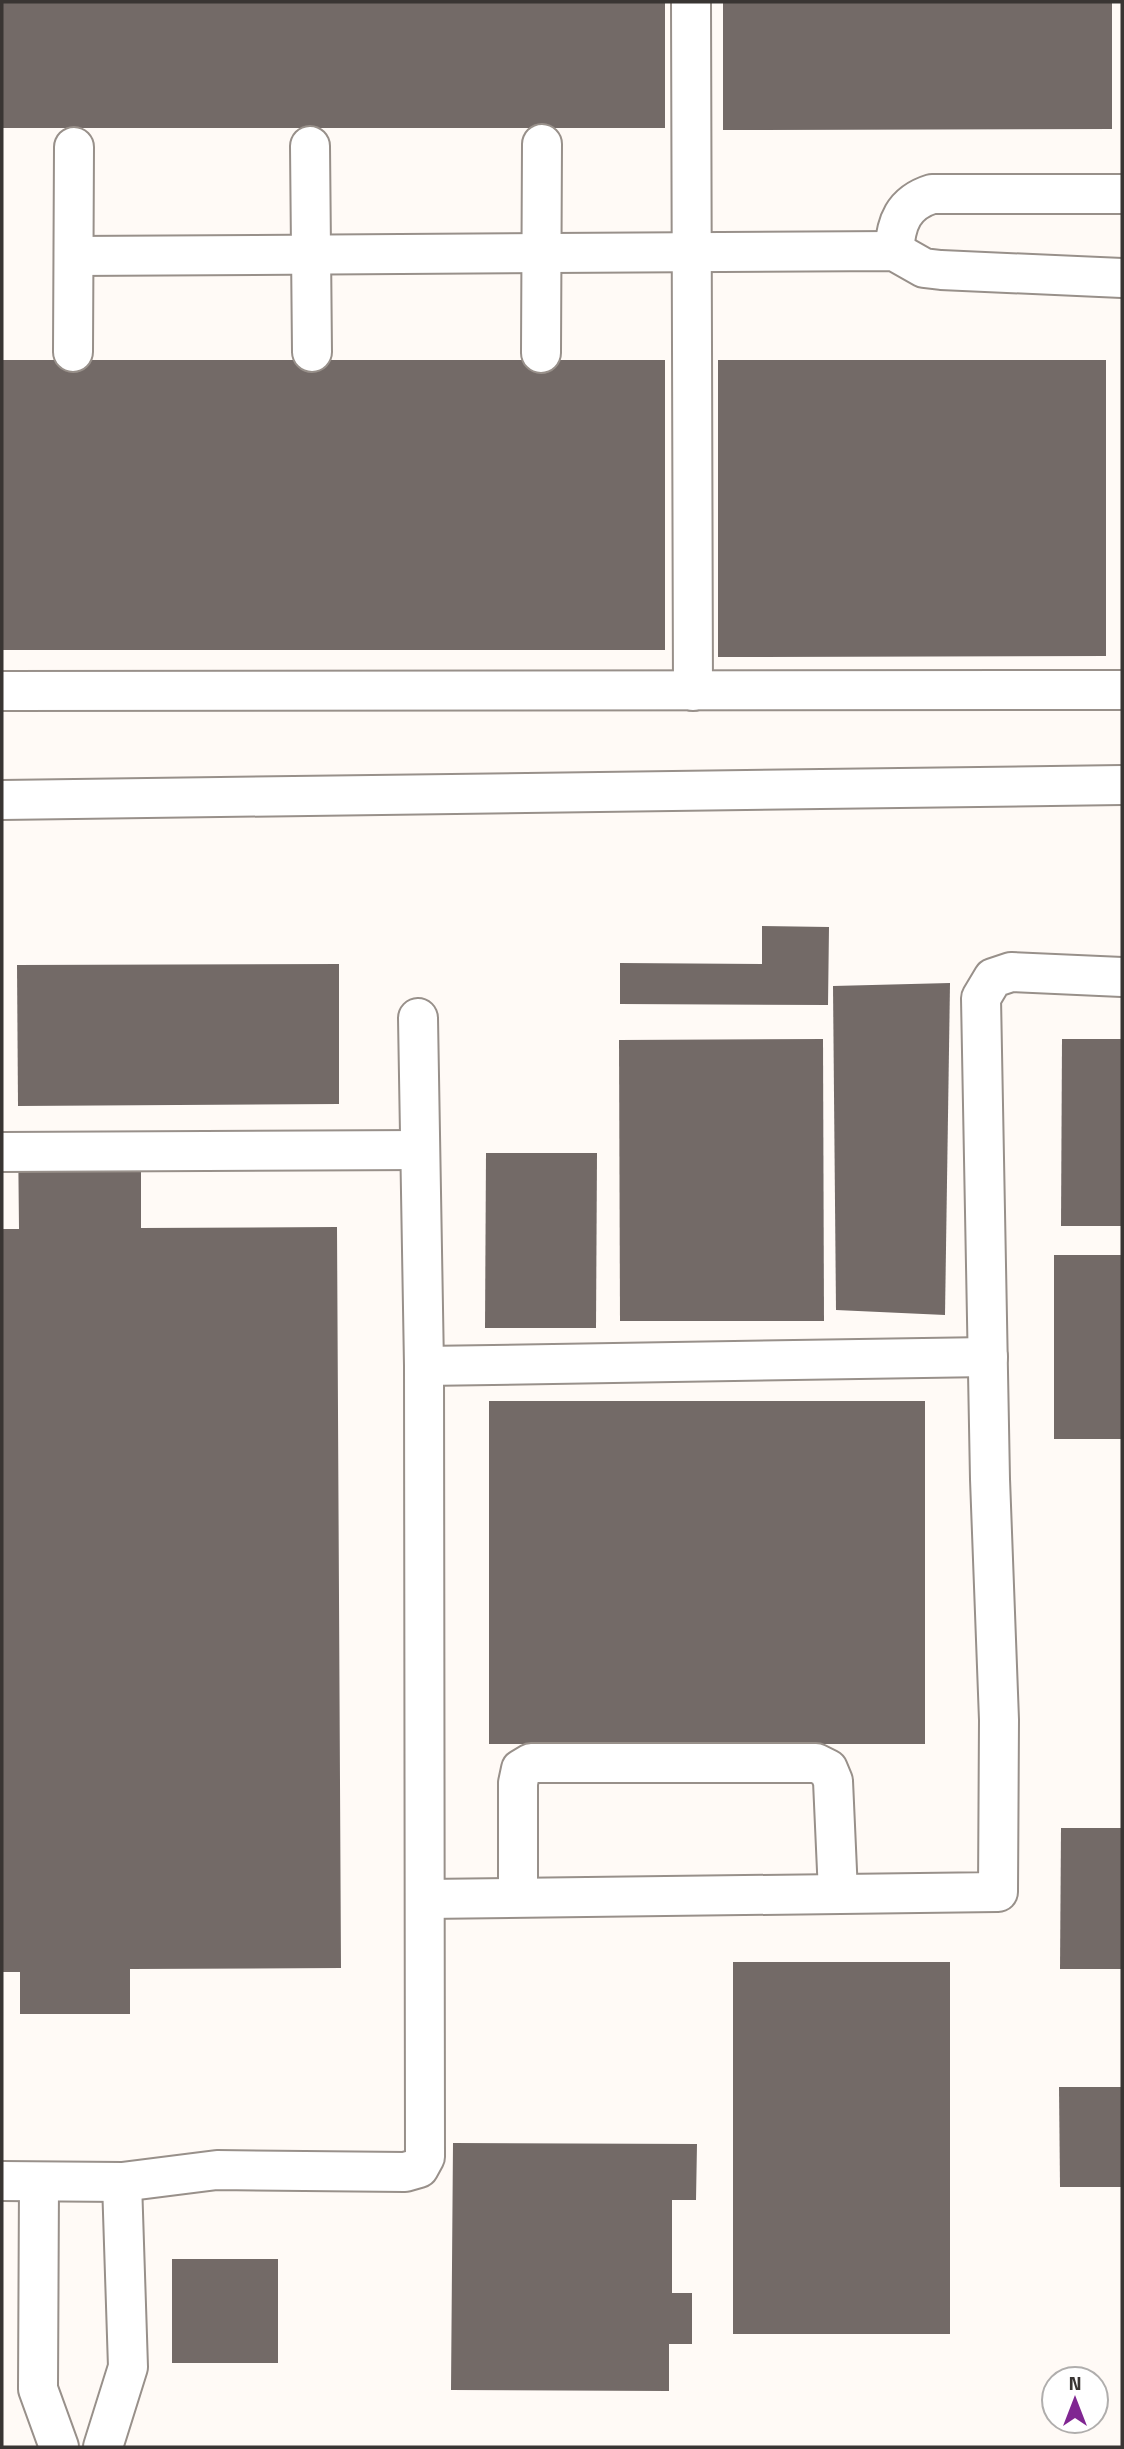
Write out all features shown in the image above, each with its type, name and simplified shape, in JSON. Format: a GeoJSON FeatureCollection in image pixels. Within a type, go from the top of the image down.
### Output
{"type":"FeatureCollection","features":[{"type":"Feature","properties":{"kind":"street"},"geometry":{"type":"LineString","coordinates":[[691,2],[693,691]]}},
{"type":"Feature","properties":{"kind":"street"},"geometry":{"type":"LineString","coordinates":[[541,353],[542,144]]}},
{"type":"Feature","properties":{"kind":"street"},"geometry":{"type":"LineString","coordinates":[[310,146],[312,352]]}},
{"type":"Feature","properties":{"kind":"street"},"geometry":{"type":"LineString","coordinates":[[73,352],[74,148]]}},
{"type":"Feature","properties":{"kind":"street"},"geometry":{"type":"LineString","coordinates":[[894,251],[897,225],[902,214],[909,204],[932,194],[1122,194]]}},
{"type":"Feature","properties":{"kind":"street"},"geometry":{"type":"LineString","coordinates":[[74,256],[894,251],[924,268],[1122,278]]}},
{"type":"Feature","properties":{"kind":"street"},"geometry":{"type":"LineString","coordinates":[[2,691],[1122,690]]}},
{"type":"Feature","properties":{"kind":"street"},"geometry":{"type":"LineString","coordinates":[[2,800],[1122,785]]}},
{"type":"Feature","properties":{"kind":"street"},"geometry":{"type":"LineString","coordinates":[[426,1899],[998,1892],[999,1720],[981,998],[993,978],[1011,972],[1122,978]]}},
{"type":"Feature","properties":{"kind":"street"},"geometry":{"type":"LineString","coordinates":[[59,2447],[38,2389],[20,2182],[122,2182],[218,2170],[405,2172],[419,2168],[425,2157],[424,1366],[418,1018]]}},
{"type":"Feature","properties":{"kind":"street"},"geometry":{"type":"LineString","coordinates":[[2,1152],[420,1150]]}},
{"type":"Feature","properties":{"kind":"street"},"geometry":{"type":"LineString","coordinates":[[424,1366],[988,1357]]}},
{"type":"Feature","properties":{"kind":"street"},"geometry":{"type":"LineString","coordinates":[[518,1897],[518,1783],[521,1769],[531,1763],[816,1763],[828,1769],[833,1781],[838,1893]]}},
{"type":"Feature","properties":{"kind":"street"},"geometry":{"type":"LineString","coordinates":[[103,2447],[128,2367],[122,2182]]}},
{"type":"Feature","properties":{"kind":"building"},"geometry":{"type":"Polygon","coordinates":[[[2,2],[665,2],[665,128],[2,128],[2,2]]]}},
{"type":"Feature","properties":{"kind":"building"},"geometry":{"type":"Polygon","coordinates":[[[723,2],[1112,2],[1112,129],[723,130],[723,2]]]}},
{"type":"Feature","properties":{"kind":"building"},"geometry":{"type":"Polygon","coordinates":[[[2,360],[665,360],[665,650],[2,650],[2,360]]]}},
{"type":"Feature","properties":{"kind":"building"},"geometry":{"type":"Polygon","coordinates":[[[718,360],[1106,360],[1106,656],[718,657],[718,360]]]}},
{"type":"Feature","properties":{"kind":"building"},"geometry":{"type":"Polygon","coordinates":[[[762,926],[829,927],[828,1005],[620,1004],[620,963],[762,964],[762,926]]]}},
{"type":"Feature","properties":{"kind":"building"},"geometry":{"type":"Polygon","coordinates":[[[339,964],[339,1104],[18,1106],[17,965],[339,964]]]}},
{"type":"Feature","properties":{"kind":"building"},"geometry":{"type":"Polygon","coordinates":[[[950,983],[945,1315],[836,1310],[833,986],[950,983]]]}},
{"type":"Feature","properties":{"kind":"building"},"geometry":{"type":"Polygon","coordinates":[[[823,1039],[824,1321],[620,1321],[619,1040],[823,1039]]]}},
{"type":"Feature","properties":{"kind":"building"},"geometry":{"type":"Polygon","coordinates":[[[1062,1039],[1122,1039],[1122,1226],[1061,1226],[1062,1039]]]}},
{"type":"Feature","properties":{"kind":"building"},"geometry":{"type":"Polygon","coordinates":[[[18,1132],[141,1132],[141,1228],[337,1227],[341,1968],[130,1969],[130,2014],[20,2014],[20,1972],[2,1972],[2,1229],[19,1229],[18,1132]]]}},
{"type":"Feature","properties":{"kind":"building"},"geometry":{"type":"Polygon","coordinates":[[[486,1153],[597,1153],[596,1328],[485,1328],[486,1153]]]}},
{"type":"Feature","properties":{"kind":"building"},"geometry":{"type":"Polygon","coordinates":[[[1054,1255],[1122,1255],[1122,1439],[1054,1439],[1054,1255]]]}},
{"type":"Feature","properties":{"kind":"building"},"geometry":{"type":"Polygon","coordinates":[[[489,1401],[925,1401],[925,1744],[489,1744],[489,1401]]]}},
{"type":"Feature","properties":{"kind":"building"},"geometry":{"type":"Polygon","coordinates":[[[1061,1828],[1122,1828],[1122,1969],[1060,1969],[1061,1828]]]}},
{"type":"Feature","properties":{"kind":"building"},"geometry":{"type":"Polygon","coordinates":[[[733,1962],[950,1962],[950,2334],[733,2334],[733,1962]]]}},
{"type":"Feature","properties":{"kind":"building"},"geometry":{"type":"Polygon","coordinates":[[[1059,2087],[1122,2087],[1122,2187],[1060,2187],[1059,2087]]]}},
{"type":"Feature","properties":{"kind":"building"},"geometry":{"type":"Polygon","coordinates":[[[453,2143],[697,2144],[696,2200],[672,2200],[672,2293],[692,2293],[692,2344],[669,2344],[669,2391],[451,2390],[453,2143]]]}},
{"type":"Feature","properties":{"kind":"building"},"geometry":{"type":"Polygon","coordinates":[[[172,2259],[278,2259],[278,2363],[172,2363],[172,2259]]]}}]}
